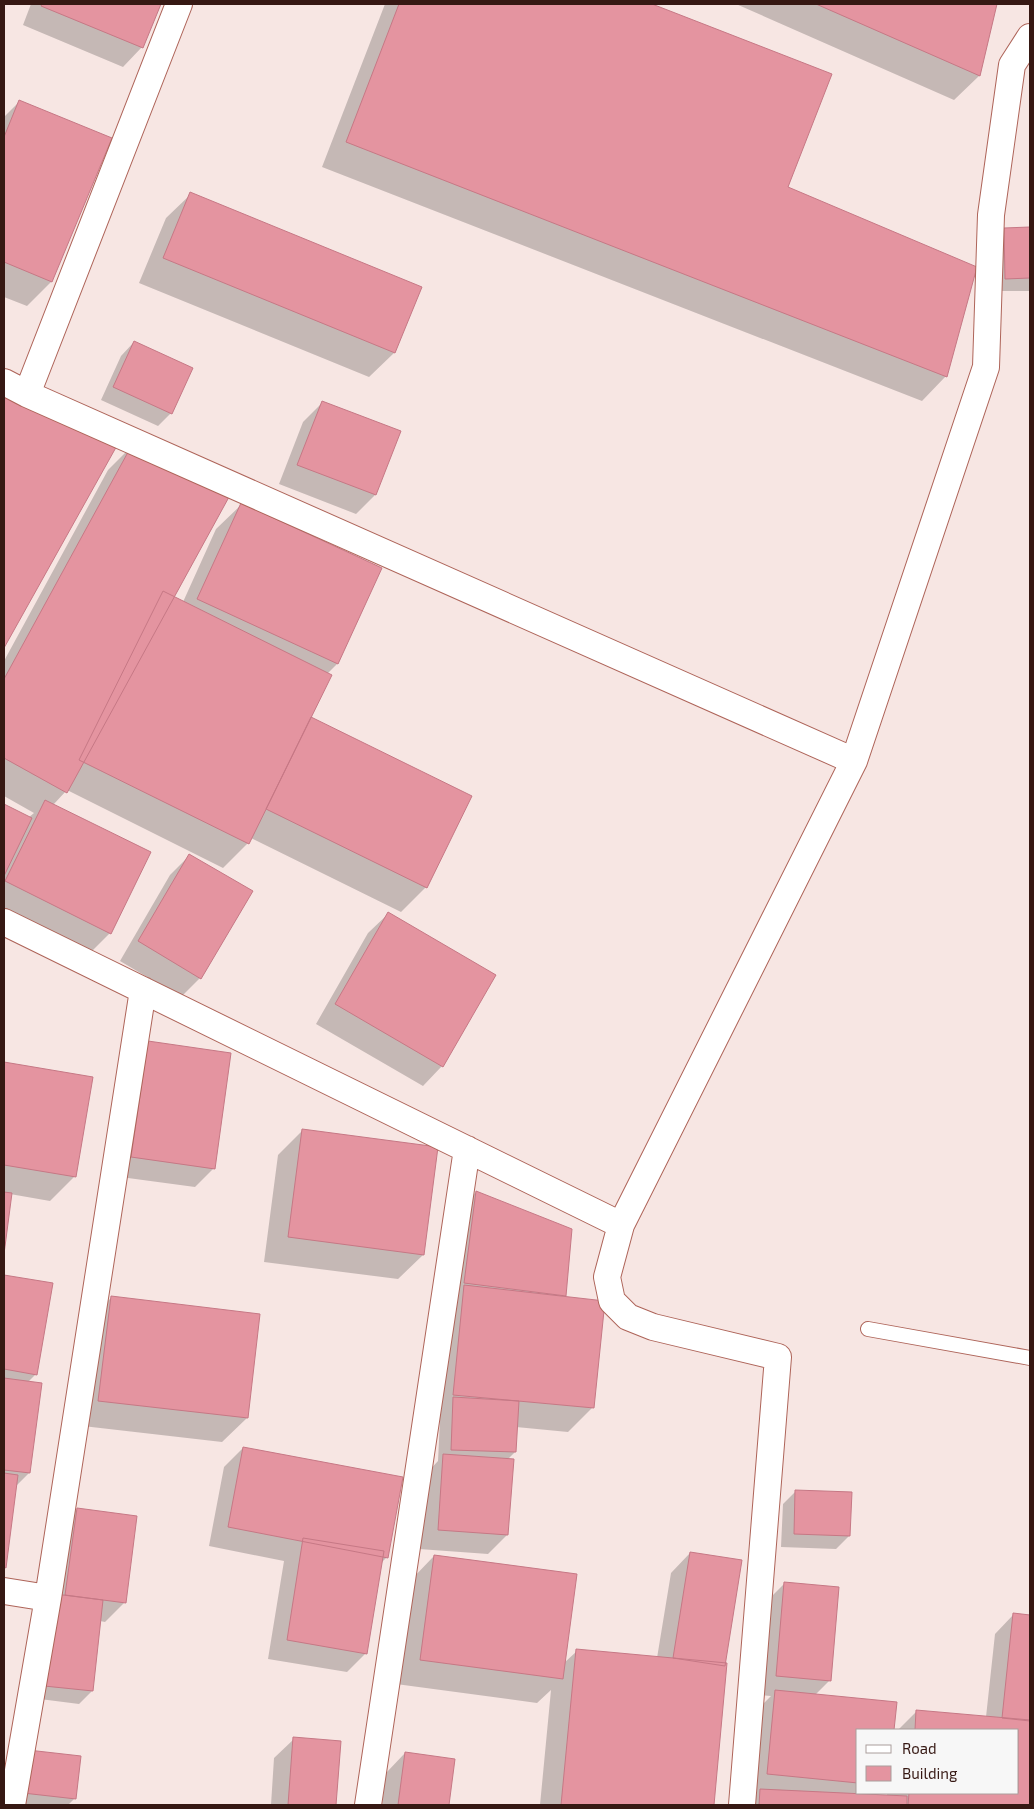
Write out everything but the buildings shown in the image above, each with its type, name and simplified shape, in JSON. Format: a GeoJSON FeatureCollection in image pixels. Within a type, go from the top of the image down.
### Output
{"type":"FeatureCollection","features":[{"type":"Feature","properties":{"kind":"street"},"geometry":{"type":"LineString","coordinates":[[27,394],[179,4]]}},
{"type":"Feature","properties":{"kind":"street"},"geometry":{"type":"LineString","coordinates":[[742,1805],[778,1357],[652,1327],[628,1318],[612,1301],[607,1277],[621,1225],[854,761],[986,367],[992,206],[1012,64],[1030,37]]}},
{"type":"Feature","properties":{"kind":"street"},"geometry":{"type":"LineString","coordinates":[[4,382],[27,394],[854,761]]}},
{"type":"Feature","properties":{"kind":"street"},"geometry":{"type":"LineString","coordinates":[[4,922],[621,1225]]}},
{"type":"Feature","properties":{"kind":"street"},"geometry":{"type":"LineString","coordinates":[[12,1805],[48,1598],[143,990]]}},
{"type":"Feature","properties":{"kind":"street"},"geometry":{"type":"LineString","coordinates":[[368,1805],[467,1149]]}},
{"type":"Feature","properties":{"kind":"street"},"geometry":{"type":"LineString","coordinates":[[4,1591],[48,1598]]}},
{"type":"Feature","properties":{"kind":"lane"},"geometry":{"type":"LineString","coordinates":[[868,1329],[1030,1358]]}}]}
